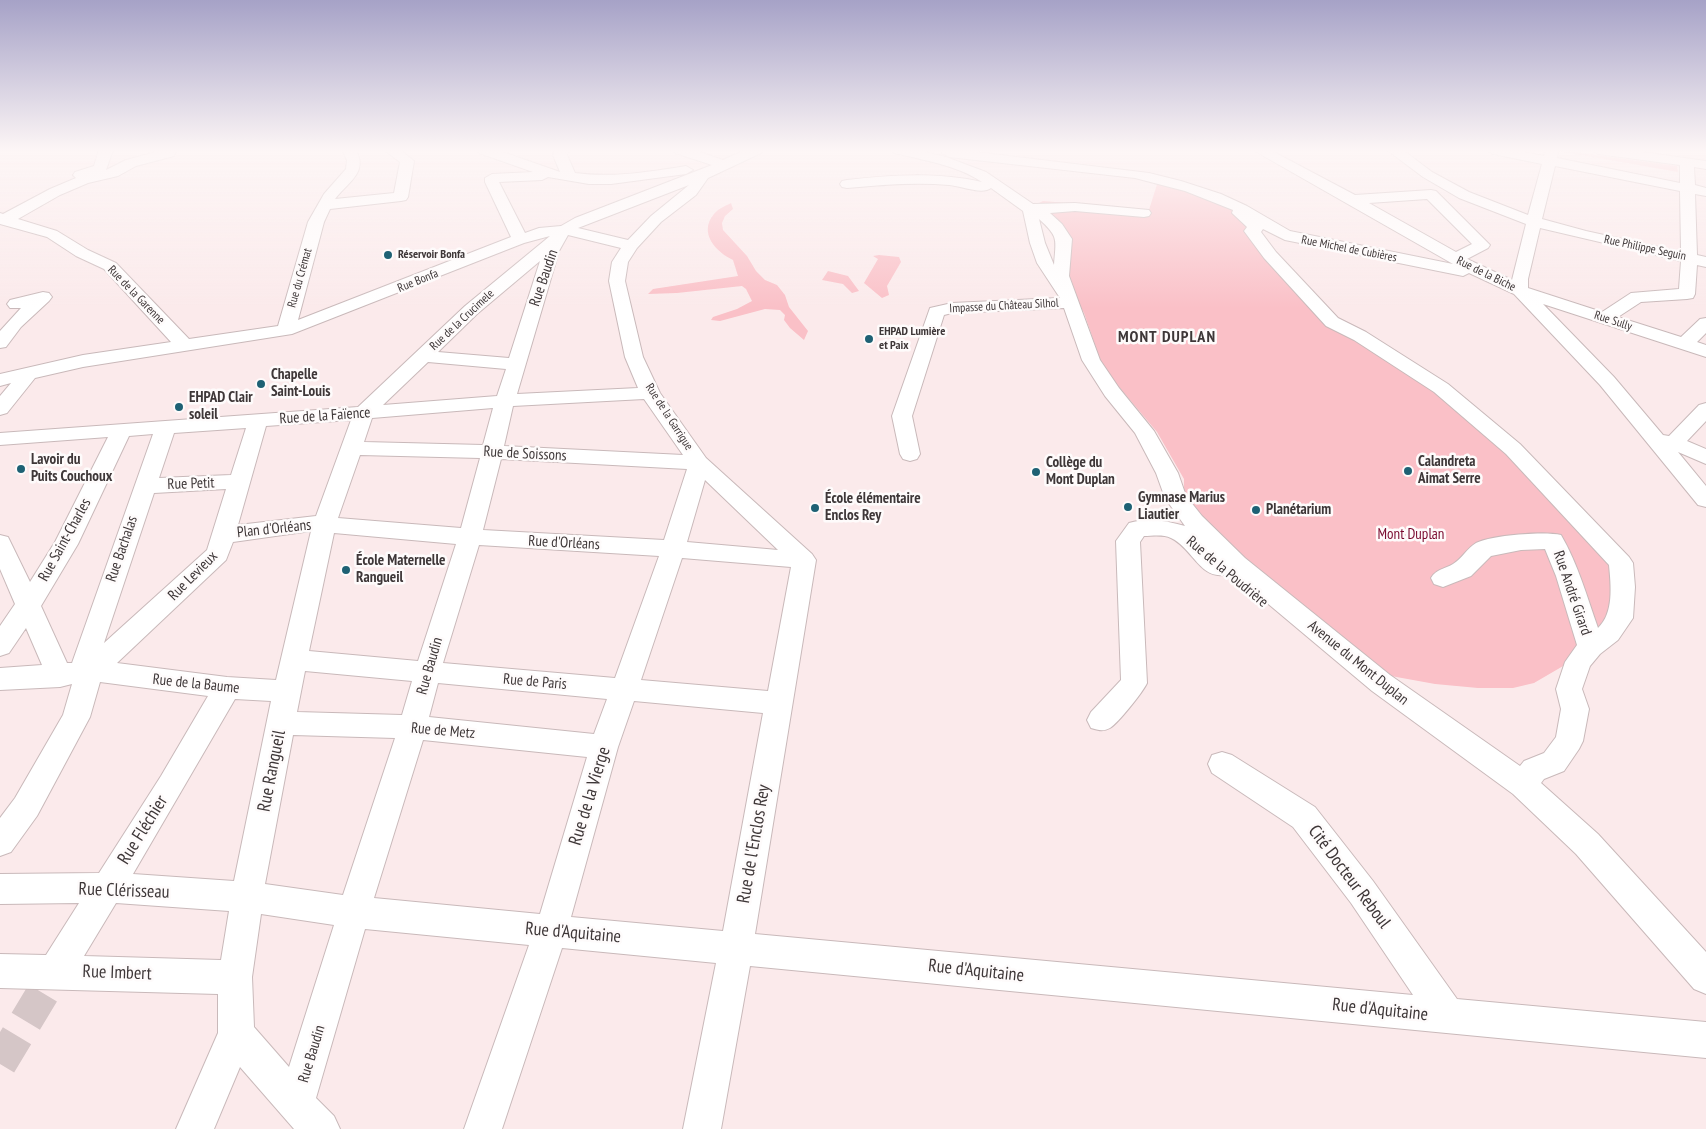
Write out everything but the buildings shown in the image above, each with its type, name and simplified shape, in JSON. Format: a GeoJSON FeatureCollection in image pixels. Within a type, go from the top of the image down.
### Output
{"type":"FeatureCollection","features":[{"type":"Feature","properties":{"kind":"street"},"geometry":{"type":"LineString","coordinates":[[1,218],[26,203]]}},
{"type":"Feature","properties":{"kind":"street"},"geometry":{"type":"LineString","coordinates":[[1,218],[33,203]]}},
{"type":"Feature","properties":{"kind":"street"},"geometry":{"type":"LineString","coordinates":[[324,205],[346,203]]}},
{"type":"Feature","properties":{"kind":"street"},"geometry":{"type":"LineString","coordinates":[[502,203],[518,236],[518,240]]}},
{"type":"Feature","properties":{"kind":"street","name":"Rue Bonfa"},"geometry":{"type":"LineString","coordinates":[[0,380],[65,365],[286,330],[370,300],[518,240],[539,233],[565,230],[580,221],[629,203]]}},
{"type":"Feature","properties":{"kind":"street","name":"Rue de la Garrigue"},"geometry":{"type":"LineString","coordinates":[[677,203],[656,219],[631,244],[620,262],[617,281],[634,357],[650,393],[699,464],[804,560]]}},
{"type":"Feature","properties":{"kind":"street"},"geometry":{"type":"LineString","coordinates":[[1020,203],[1030,210],[1044,215],[1057,227],[1064,239],[1061,276],[1069,298]]}},
{"type":"Feature","properties":{"kind":"street","name":"Rue Michel de Cubières"},"geometry":{"type":"LineString","coordinates":[[1228,203],[1243,210],[1269,228],[1300,239],[1462,271],[1477,271]]}},
{"type":"Feature","properties":{"kind":"street","name":"Rue de la Biche"},"geometry":{"type":"LineString","coordinates":[[1358,203],[1477,271],[1520,290],[1666,442],[1706,500]]}},
{"type":"Feature","properties":{"kind":"street"},"geometry":{"type":"LineString","coordinates":[[1440,203],[1482,245],[1455,259]]}},
{"type":"Feature","properties":{"kind":"street","name":"Rue Philippe Seguin"},"geometry":{"type":"LineString","coordinates":[[1485,203],[1535,224],[1706,262]]}},
{"type":"Feature","properties":{"kind":"street"},"geometry":{"type":"LineString","coordinates":[[1520,290],[1520,279],[1535,224],[1538,203]]}},
{"type":"Feature","properties":{"kind":"street"},"geometry":{"type":"LineString","coordinates":[[1604,318],[1637,297],[1687,294],[1689,258],[1688,203]]}},
{"type":"Feature","properties":{"kind":"street","name":"Rue du Crémat"},"geometry":{"type":"LineString","coordinates":[[286,330],[316,222],[324,205]]}},
{"type":"Feature","properties":{"kind":"street"},"geometry":{"type":"LineString","coordinates":[[1030,210],[1075,207],[1144,213]]}},
{"type":"Feature","properties":{"kind":"street"},"geometry":{"type":"LineString","coordinates":[[1030,210],[1041,258],[1054,281],[1069,298]]}},
{"type":"Feature","properties":{"kind":"street"},"geometry":{"type":"LineString","coordinates":[[1243,210],[1239,213],[1254,225],[1255,229],[1252,231],[1270,255],[1332,322],[1360,336],[1441,388],[1512,449],[1621,563],[1620,618],[1609,633],[1590,647],[1578,662],[1569,689],[1575,708],[1569,741],[1554,762],[1534,770],[1523,785]]}},
{"type":"Feature","properties":{"kind":"street","name":"Rue de la Garenne"},"geometry":{"type":"LineString","coordinates":[[1,218],[52,234],[82,253],[110,266],[184,345]]}},
{"type":"Feature","properties":{"kind":"street"},"geometry":{"type":"LineString","coordinates":[[565,230],[631,244]]}},
{"type":"Feature","properties":{"kind":"street","name":"Rue de la Crucimele"},"geometry":{"type":"LineString","coordinates":[[364,413],[471,310],[546,249],[565,230]]}},
{"type":"Feature","properties":{"kind":"street","name":"Rue Baudin"},"geometry":{"type":"LineString","coordinates":[[296,1104],[354,912],[413,728],[470,537],[505,401],[551,251],[565,230]]}},
{"type":"Feature","properties":{"kind":"street","name":"Rue Sully"},"geometry":{"type":"LineString","coordinates":[[1520,290],[1706,352]]}},
{"type":"Feature","properties":{"kind":"street"},"geometry":{"type":"LineString","coordinates":[[0,343],[15,323],[43,298],[16,304]]}},
{"type":"Feature","properties":{"kind":"street","name":"Impasse du Château Silhol"},"geometry":{"type":"LineString","coordinates":[[910,454],[902,416],[934,315],[940,310],[963,307],[1069,298]]}},
{"type":"Feature","properties":{"kind":"street","name":"Avenue du Mont Duplan"},"geometry":{"type":"LineString","coordinates":[[1069,298],[1091,360],[1112,392],[1144,431],[1167,473],[1176,498],[1194,520],[1237,564],[1380,684],[1523,785],[1587,844],[1706,976]]}},
{"type":"Feature","properties":{"kind":"street"},"geometry":{"type":"LineString","coordinates":[[1684,344],[1706,323]]}},
{"type":"Feature","properties":{"kind":"street"},"geometry":{"type":"LineString","coordinates":[[423,356],[517,364]]}},
{"type":"Feature","properties":{"kind":"street"},"geometry":{"type":"LineString","coordinates":[[0,409],[29,373]]}},
{"type":"Feature","properties":{"kind":"street","name":"Rue de la Faïence"},"geometry":{"type":"LineString","coordinates":[[0,439],[505,401],[650,393]]}},
{"type":"Feature","properties":{"kind":"street"},"geometry":{"type":"LineString","coordinates":[[1706,408],[1666,442],[1706,457]]}},
{"type":"Feature","properties":{"kind":"street","name":"Rue Rangueil"},"geometry":{"type":"LineString","coordinates":[[195,1129],[236,1034],[235,977],[247,897],[282,722],[286,691],[324,525],[364,413]]}},
{"type":"Feature","properties":{"kind":"street","name":"Rue Levieux"},"geometry":{"type":"LineString","coordinates":[[98,672],[218,554],[258,420]]}},
{"type":"Feature","properties":{"kind":"street","name":"Rue Bachalas"},"geometry":{"type":"LineString","coordinates":[[98,672],[84,662],[166,426]]}},
{"type":"Feature","properties":{"kind":"street","name":"Rue Saint-Charles"},"geometry":{"type":"LineString","coordinates":[[0,646],[29,604],[66,544],[122,430]]}},
{"type":"Feature","properties":{"kind":"street","name":"Rue de Soissons"},"geometry":{"type":"LineString","coordinates":[[350,448],[493,452],[699,464]]}},
{"type":"Feature","properties":{"kind":"street","name":"Rue de la Vierge"},"geometry":{"type":"LineString","coordinates":[[483,1129],[550,931],[604,747],[673,549],[699,464]]}},
{"type":"Feature","properties":{"kind":"street","name":"Rue Petit"},"geometry":{"type":"LineString","coordinates":[[144,486],[238,482]]}},
{"type":"Feature","properties":{"kind":"street","name":"Plan d'Orléans"},"geometry":{"type":"LineString","coordinates":[[224,535],[309,523],[324,525]]}},
{"type":"Feature","properties":{"kind":"street","name":"Rue d'Orléans"},"geometry":{"type":"LineString","coordinates":[[324,525],[804,560]]}},
{"type":"Feature","properties":{"kind":"street","name":"Rue de la Poudrière"},"geometry":{"type":"LineString","coordinates":[[1100,720],[1134,683],[1128,541],[1137,528],[1163,528],[1180,532],[1229,576],[1286,622],[1360,666]]}},
{"type":"Feature","properties":{"kind":"street","name":"Rue André Girard"},"geometry":{"type":"LineString","coordinates":[[1443,578],[1463,570],[1484,549],[1521,542],[1553,541],[1568,576],[1590,647]]}},
{"type":"Feature","properties":{"kind":"street"},"geometry":{"type":"LineString","coordinates":[[0,543],[60,676],[0,679]]}},
{"type":"Feature","properties":{"kind":"street","name":"Rue de l'Enclos Rey"},"geometry":{"type":"LineString","coordinates":[[702,1129],[736,948],[804,560]]}},
{"type":"Feature","properties":{"kind":"street","name":"Rue de Paris"},"geometry":{"type":"LineString","coordinates":[[293,660],[778,703]]}},
{"type":"Feature","properties":{"kind":"street"},"geometry":{"type":"LineString","coordinates":[[0,842],[26,807],[76,717],[98,672]]}},
{"type":"Feature","properties":{"kind":"street","name":"Rue de la Baume"},"geometry":{"type":"LineString","coordinates":[[60,676],[98,672],[227,688],[286,691]]}},
{"type":"Feature","properties":{"kind":"street","name":"Rue Fléchier"},"geometry":{"type":"LineString","coordinates":[[56,971],[171,785],[227,688]]}},
{"type":"Feature","properties":{"kind":"street","name":"Rue de Metz"},"geometry":{"type":"LineString","coordinates":[[282,722],[413,728],[604,747]]}},
{"type":"Feature","properties":{"kind":"street","name":"Cité Docteur Reboul"},"geometry":{"type":"LineString","coordinates":[[1222,764],[1304,817],[1362,892],[1449,1017]]}},
{"type":"Feature","properties":{"kind":"street","name":"Rue Clérisseau"},"geometry":{"type":"LineString","coordinates":[[0,889],[107,888],[247,897]]}},
{"type":"Feature","properties":{"kind":"street","name":"Rue d'Aquitaine"},"geometry":{"type":"LineString","coordinates":[[247,897],[354,912],[1706,1040]]}},
{"type":"Feature","properties":{"kind":"street","name":"Rue Imbert"},"geometry":{"type":"LineString","coordinates":[[0,971],[235,977]]}},
{"type":"Feature","properties":{"kind":"street"},"geometry":{"type":"LineString","coordinates":[[236,1034],[296,1104],[321,1129]]}},
{"type":"Feature","properties":{"kind":"green space"},"geometry":{"type":"Polygon","coordinates":[[[731,203],[733,209],[725,216],[722,223],[723,230],[747,256],[756,271],[765,280],[777,285],[785,295],[789,307],[808,331],[804,340],[790,328],[784,320],[785,315],[780,310],[765,309],[720,321],[711,320],[713,317],[737,309],[752,301],[746,289],[742,286],[648,294],[653,289],[738,276],[733,260],[715,247],[708,235],[710,221],[716,212],[731,203]]]}},
{"type":"Feature","properties":{"kind":"green space","name":"Mont Duplan"},"geometry":{"type":"Polygon","coordinates":[[[1028,203],[1063,203],[1149,210],[1151,203],[1221,203],[1231,208],[1250,226],[1245,228],[1264,255],[1332,326],[1432,389],[1502,445],[1612,565],[1614,612],[1570,662],[1534,683],[1513,688],[1478,688],[1435,684],[1380,674],[1223,543],[1184,496],[1184,479],[1157,432],[1103,368],[1084,313],[1067,282],[1069,243],[1028,203]]]}},
{"type":"Feature","properties":{"kind":"green space"},"geometry":{"type":"Polygon","coordinates":[[[873,256],[899,257],[901,262],[887,286],[889,295],[882,298],[864,283],[878,259],[873,256]]]}},
{"type":"Feature","properties":{"kind":"green space"},"geometry":{"type":"Polygon","coordinates":[[[828,271],[848,276],[859,291],[852,293],[843,284],[822,280],[828,271]]]}},
{"type":"Feature","properties":{"kind":"tunnel"},"geometry":{"type":"LineString","coordinates":[[0,1064],[56,971]]}},
{"type":"Feature","properties":{"kind":"place","name":"Réservoir Bonfa"},"geometry":{"type":"Point","coordinates":[388,255]}},
{"type":"Feature","properties":{"kind":"place","name":"EHPAD Lumière et Paix"},"geometry":{"type":"Point","coordinates":[869,339]}},
{"type":"Feature","properties":{"kind":"place","name":"Chapelle Saint-Louis"},"geometry":{"type":"Point","coordinates":[261,384]}},
{"type":"Feature","properties":{"kind":"place","name":"EHPAD Clair soleil"},"geometry":{"type":"Point","coordinates":[179,407]}},
{"type":"Feature","properties":{"kind":"place","name":"Lavoir du Puits Couchoux"},"geometry":{"type":"Point","coordinates":[21,469]}},
{"type":"Feature","properties":{"kind":"place","name":"Calandreta Aimat Serre"},"geometry":{"type":"Point","coordinates":[1408,471]}},
{"type":"Feature","properties":{"kind":"place","name":"Collège du Mont Duplan"},"geometry":{"type":"Point","coordinates":[1036,472]}},
{"type":"Feature","properties":{"kind":"place","name":"Gymnase Marius Liautier"},"geometry":{"type":"Point","coordinates":[1128,507]}},
{"type":"Feature","properties":{"kind":"place","name":"École élémentaire Enclos Rey"},"geometry":{"type":"Point","coordinates":[815,508]}},
{"type":"Feature","properties":{"kind":"place","name":"Planétarium"},"geometry":{"type":"Point","coordinates":[1256,510]}},
{"type":"Feature","properties":{"kind":"place","name":"École Maternelle Rangueil"},"geometry":{"type":"Point","coordinates":[346,570]}},
{"type":"Feature","properties":{"kind":"district","name":"MONT DUPLAN"},"geometry":{"type":"Point","coordinates":[1167,337]}}]}
